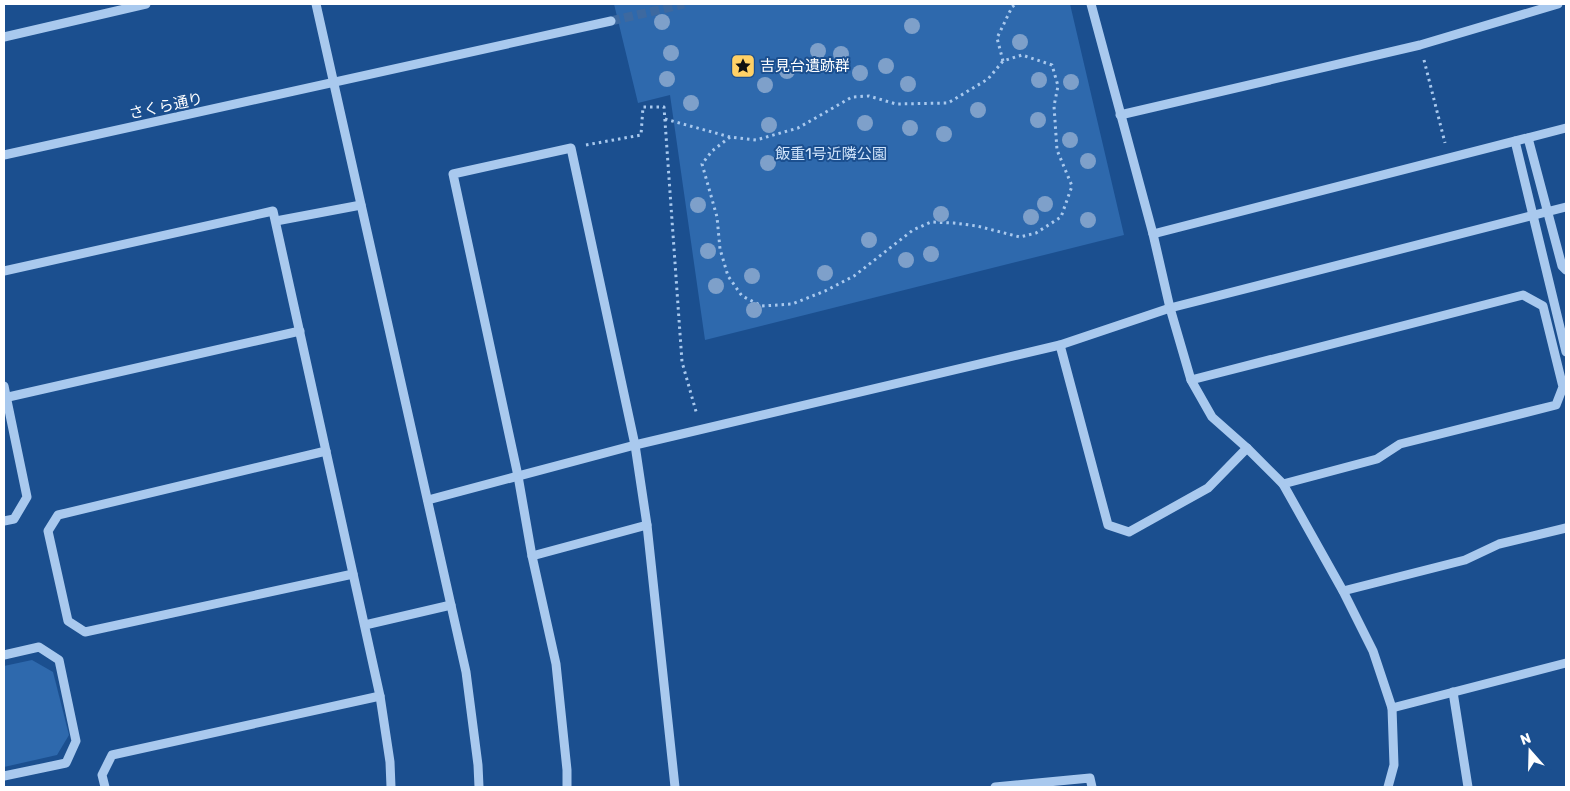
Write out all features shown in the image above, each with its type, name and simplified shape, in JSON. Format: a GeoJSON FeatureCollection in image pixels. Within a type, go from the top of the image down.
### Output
{"type":"FeatureCollection","features":[{"type":"Feature","properties":{"kind":"street"},"geometry":{"type":"LineString","coordinates":[[4,37],[146,4]]}},
{"type":"Feature","properties":{"kind":"street"},"geometry":{"type":"LineString","coordinates":[[316,4],[466,672],[479,787]]}},
{"type":"Feature","properties":{"kind":"street"},"geometry":{"type":"LineString","coordinates":[[1091,4],[1170,308],[1191,380],[1212,417],[1283,484],[1343,591],[1373,651],[1392,708],[1394,765],[1388,787]]}},
{"type":"Feature","properties":{"kind":"street"},"geometry":{"type":"LineString","coordinates":[[1120,115],[1420,45],[1558,4]]}},
{"type":"Feature","properties":{"kind":"street","name":"さくら通り"},"geometry":{"type":"LineString","coordinates":[[4,155],[611,22]]}},
{"type":"Feature","properties":{"kind":"street"},"geometry":{"type":"LineString","coordinates":[[1152,234],[1566,128]]}},
{"type":"Feature","properties":{"kind":"street"},"geometry":{"type":"LineString","coordinates":[[1528,138],[1562,266],[1566,270]]}},
{"type":"Feature","properties":{"kind":"street"},"geometry":{"type":"LineString","coordinates":[[1515,141],[1566,352]]}},
{"type":"Feature","properties":{"kind":"street"},"geometry":{"type":"LineString","coordinates":[[567,787],[567,770],[556,664],[532,556],[518,476],[452,174],[571,148],[636,446],[647,526],[675,787]]}},
{"type":"Feature","properties":{"kind":"street"},"geometry":{"type":"LineString","coordinates":[[276,221],[361,205]]}},
{"type":"Feature","properties":{"kind":"street"},"geometry":{"type":"LineString","coordinates":[[428,500],[701,430],[1060,345],[1170,308],[1566,207]]}},
{"type":"Feature","properties":{"kind":"street"},"geometry":{"type":"LineString","coordinates":[[4,271],[274,211],[380,696],[390,762],[391,787]]}},
{"type":"Feature","properties":{"kind":"street"},"geometry":{"type":"LineString","coordinates":[[1191,380],[1523,295],[1543,306],[1563,387],[1556,405],[1400,444],[1377,459],[1283,484]]}},
{"type":"Feature","properties":{"kind":"street"},"geometry":{"type":"LineString","coordinates":[[5,398],[300,331]]}},
{"type":"Feature","properties":{"kind":"street"},"geometry":{"type":"LineString","coordinates":[[1060,345],[1108,525],[1128,532],[1208,488],[1247,448]]}},
{"type":"Feature","properties":{"kind":"street"},"geometry":{"type":"LineString","coordinates":[[4,386],[27,497],[14,519],[4,521]]}},
{"type":"Feature","properties":{"kind":"street"},"geometry":{"type":"LineString","coordinates":[[326,451],[58,515],[48,531],[68,621],[85,632],[354,574]]}},
{"type":"Feature","properties":{"kind":"street"},"geometry":{"type":"LineString","coordinates":[[532,556],[647,526]]}},
{"type":"Feature","properties":{"kind":"street"},"geometry":{"type":"LineString","coordinates":[[1343,591],[1466,560],[1499,544],[1566,528]]}},
{"type":"Feature","properties":{"kind":"street"},"geometry":{"type":"LineString","coordinates":[[365,625],[451,605]]}},
{"type":"Feature","properties":{"kind":"street"},"geometry":{"type":"LineString","coordinates":[[4,655],[39,647],[60,660],[76,742],[66,763],[4,776]]}},
{"type":"Feature","properties":{"kind":"street"},"geometry":{"type":"LineString","coordinates":[[1392,708],[1566,663]]}},
{"type":"Feature","properties":{"kind":"street"},"geometry":{"type":"LineString","coordinates":[[1453,692],[1468,787]]}},
{"type":"Feature","properties":{"kind":"street"},"geometry":{"type":"LineString","coordinates":[[105,787],[102,775],[112,755],[380,696]]}},
{"type":"Feature","properties":{"kind":"street"},"geometry":{"type":"LineString","coordinates":[[995,787],[1090,778],[1092,787]]}},
{"type":"Feature","properties":{"kind":"path"},"geometry":{"type":"LineString","coordinates":[[1004,61],[997,38],[1012,7],[1016,4]]}},
{"type":"Feature","properties":{"kind":"path"},"geometry":{"type":"LineString","coordinates":[[1420,45],[1449,158]]}},
{"type":"Feature","properties":{"kind":"path"},"geometry":{"type":"LineString","coordinates":[[665,120],[730,137],[756,140],[798,128],[852,97],[869,96],[896,104],[948,103],[988,78],[1004,61],[1022,55],[1052,65],[1058,86],[1054,106],[1057,150],[1072,186],[1061,217],[1036,233],[1020,237],[954,222],[930,222],[913,230],[854,276],[825,291],[792,304],[762,306],[742,296],[728,276],[720,249],[717,217],[702,164],[712,151],[730,137]]}},
{"type":"Feature","properties":{"kind":"path"},"geometry":{"type":"LineString","coordinates":[[571,148],[641,135],[643,107],[664,107],[682,362],[701,430]]}},
{"type":"Feature","properties":{"kind":"green space","name":"飯重1号近隣公園"},"geometry":{"type":"Polygon","coordinates":[[[614,4],[1070,4],[1124,235],[705,340],[670,95],[638,103],[614,4]]]}},
{"type":"Feature","properties":{"kind":"green space"},"geometry":{"type":"Polygon","coordinates":[[[32,660],[53,672],[69,735],[57,755],[4,767],[4,666],[32,660]]]}},
{"type":"Feature","properties":{"kind":"tunnel"},"geometry":{"type":"LineString","coordinates":[[611,21],[684,4]]}},
{"type":"Feature","properties":{"kind":"place","name":"吉見台遺跡群"},"geometry":{"type":"Point","coordinates":[743,66]}}]}
